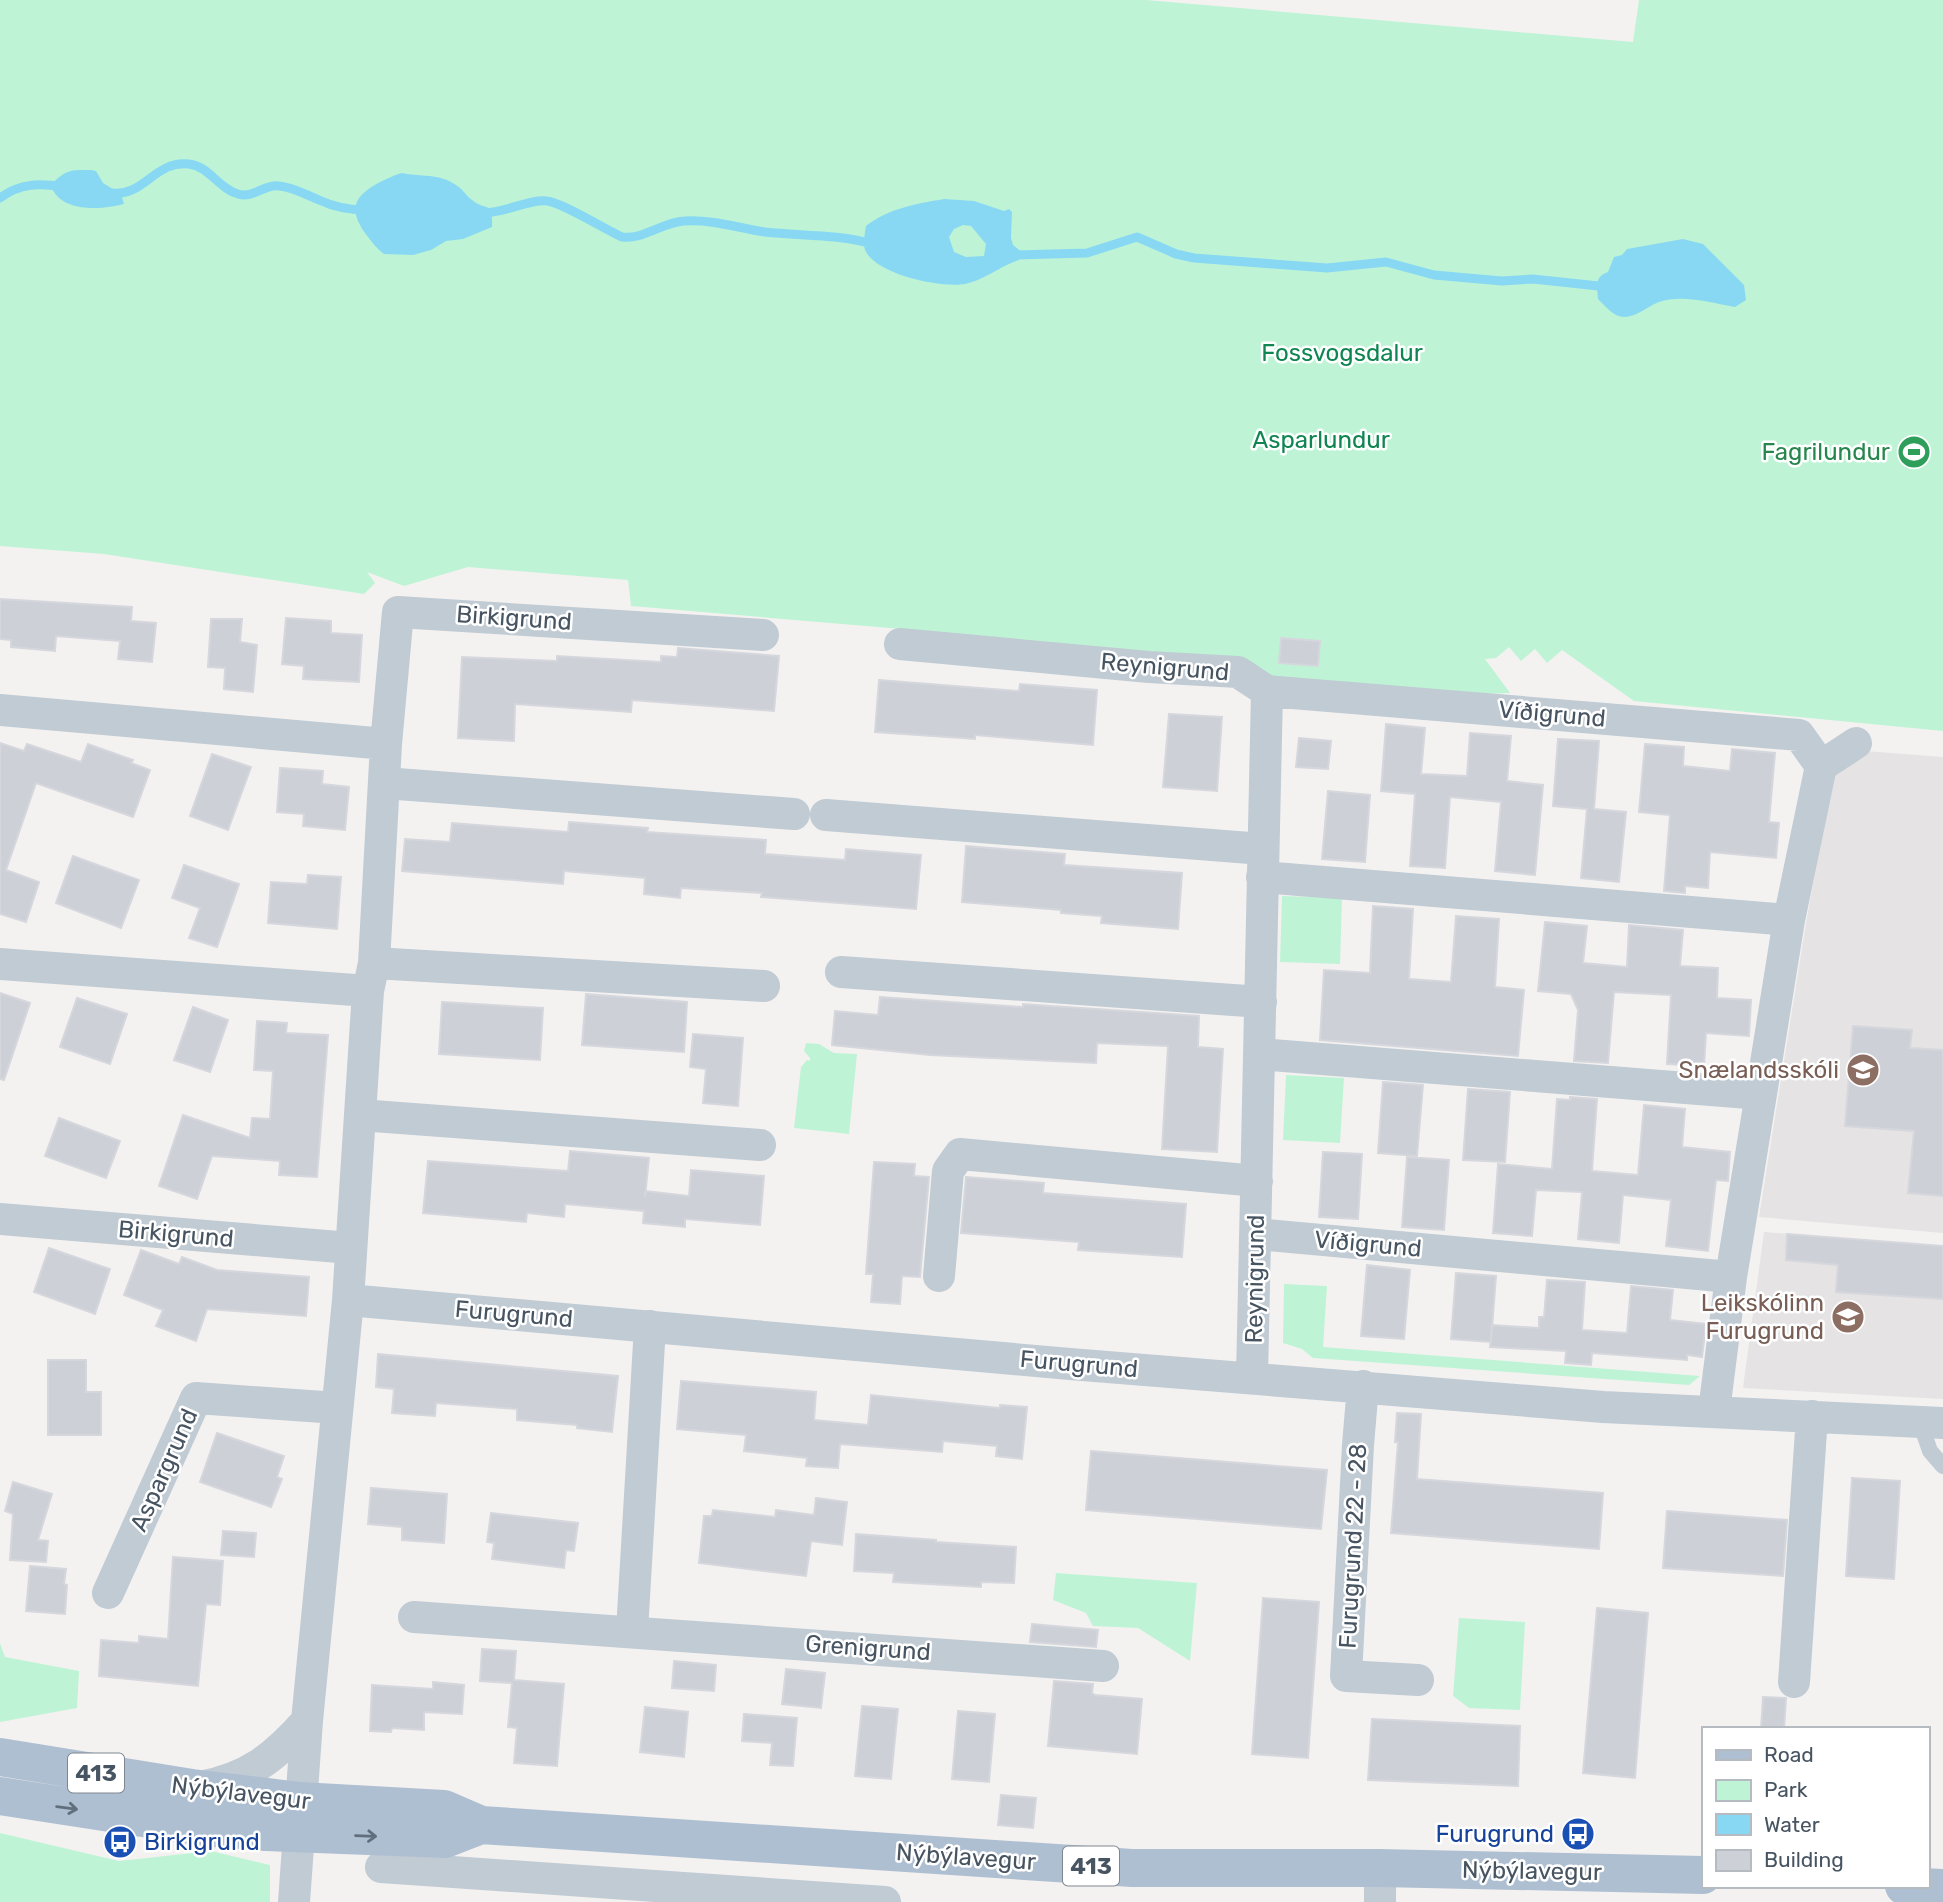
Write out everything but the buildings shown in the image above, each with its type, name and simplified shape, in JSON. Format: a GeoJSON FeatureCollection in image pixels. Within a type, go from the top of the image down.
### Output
{"type":"FeatureCollection","features":[{"type":"Feature","properties":{"kind":"main road","name":"Nýbýlavegur"},"geometry":{"type":"LineString","coordinates":[[0,1757],[192,1788],[299,1817]]}},
{"type":"Feature","properties":{"kind":"main road","name":"Nýbýlavegur"},"geometry":{"type":"LineString","coordinates":[[0,1796],[201,1827],[299,1817],[444,1809],[481,1825],[1380,1885],[1702,1875]]}},
{"type":"Feature","properties":{"kind":"street","name":"Birkigrund"},"geometry":{"type":"LineString","coordinates":[[294,1902],[307,1721],[348,1300],[397,612],[763,635]]}},
{"type":"Feature","properties":{"kind":"street","name":"Reynigrund"},"geometry":{"type":"LineString","coordinates":[[900,644],[1149,667],[1238,672],[1266,691],[1252,1377]]}},
{"type":"Feature","properties":{"kind":"street","name":"Víðigrund"},"geometry":{"type":"LineString","coordinates":[[1266,691],[1799,735],[1821,766]]}},
{"type":"Feature","properties":{"kind":"street"},"geometry":{"type":"LineString","coordinates":[[0,710],[386,744]]}},
{"type":"Feature","properties":{"kind":"street"},"geometry":{"type":"LineString","coordinates":[[1714,1411],[1731,1277],[1760,1094],[1789,920],[1821,766],[1856,743]]}},
{"type":"Feature","properties":{"kind":"street"},"geometry":{"type":"LineString","coordinates":[[384,783],[794,814]]}},
{"type":"Feature","properties":{"kind":"street"},"geometry":{"type":"LineString","coordinates":[[826,815],[1789,920]]}},
{"type":"Feature","properties":{"kind":"street"},"geometry":{"type":"LineString","coordinates":[[0,964],[371,977],[764,986]]}},
{"type":"Feature","properties":{"kind":"street"},"geometry":{"type":"LineString","coordinates":[[841,972],[1261,1002]]}},
{"type":"Feature","properties":{"kind":"street"},"geometry":{"type":"LineString","coordinates":[[1259,1054],[1760,1094]]}},
{"type":"Feature","properties":{"kind":"street"},"geometry":{"type":"LineString","coordinates":[[360,1115],[760,1145]]}},
{"type":"Feature","properties":{"kind":"street","name":"Reynigrund"},"geometry":{"type":"LineString","coordinates":[[939,1276],[948,1171],[960,1154],[1257,1181]]}},
{"type":"Feature","properties":{"kind":"street","name":"Birkigrund"},"geometry":{"type":"LineString","coordinates":[[0,1219],[352,1248]]}},
{"type":"Feature","properties":{"kind":"street","name":"Víðigrund"},"geometry":{"type":"LineString","coordinates":[[1256,1234],[1731,1277]]}},
{"type":"Feature","properties":{"kind":"street","name":"Furugrund"},"geometry":{"type":"LineString","coordinates":[[348,1300],[1070,1364],[1603,1407],[1931,1422]]}},
{"type":"Feature","properties":{"kind":"street"},"geometry":{"type":"LineString","coordinates":[[632,1632],[650,1326]]}},
{"type":"Feature","properties":{"kind":"street","name":"Furugrund 22 - 28"},"geometry":{"type":"LineString","coordinates":[[1363,1387],[1357,1445],[1346,1676],[1418,1680]]}},
{"type":"Feature","properties":{"kind":"street","name":"Aspargrund"},"geometry":{"type":"LineString","coordinates":[[108,1593],[196,1398],[337,1408]]}},
{"type":"Feature","properties":{"kind":"street"},"geometry":{"type":"LineString","coordinates":[[1794,1682],[1812,1416]]}},
{"type":"Feature","properties":{"kind":"street","name":"Grenigrund"},"geometry":{"type":"LineString","coordinates":[[414,1616],[1103,1666]]}},
{"type":"Feature","properties":{"kind":"street"},"geometry":{"type":"LineString","coordinates":[[192,1788],[254,1770],[271,1758],[307,1721]]}},
{"type":"Feature","properties":{"kind":"street"},"geometry":{"type":"LineString","coordinates":[[381,1867],[885,1902]]}},
{"type":"Feature","properties":{"kind":"lane"},"geometry":{"type":"LineString","coordinates":[[1931,1422],[1930,1451],[1943,1466]]}},
{"type":"Feature","properties":{"kind":"shaded area","name":"Snælandsskóli"},"geometry":{"type":"Polygon","coordinates":[[[1838,749],[1943,757],[1943,1233],[1759,1217],[1806,923],[1838,749]]]}},
{"type":"Feature","properties":{"kind":"shaded area","name":"Leikskólinn Furugrund"},"geometry":{"type":"Polygon","coordinates":[[[1764,1232],[1943,1246],[1943,1399],[1743,1388],[1764,1232]]]}},
{"type":"Feature","properties":{"kind":"green space","name":"Fossvogsdalur"},"geometry":{"type":"Polygon","coordinates":[[[0,0],[1146,0],[1633,42],[1639,0],[1943,0],[1943,731],[1634,701],[1562,650],[1547,663],[1535,649],[1521,661],[1509,647],[1496,658],[1485,659],[1510,693],[1363,698],[925,631],[631,606],[628,580],[468,567],[404,586],[367,572],[375,583],[364,594],[104,554],[0,546],[0,0]]]}},
{"type":"Feature","properties":{"kind":"green space"},"geometry":{"type":"Polygon","coordinates":[[[1282,896],[1342,898],[1340,964],[1280,962],[1282,896]]]}},
{"type":"Feature","properties":{"kind":"green space"},"geometry":{"type":"Polygon","coordinates":[[[806,1043],[819,1044],[834,1053],[857,1054],[849,1134],[794,1128],[801,1067],[807,1060],[810,1061],[804,1051],[806,1043]]]}},
{"type":"Feature","properties":{"kind":"green space"},"geometry":{"type":"Polygon","coordinates":[[[1286,1075],[1344,1078],[1340,1143],[1283,1140],[1286,1075]]]}},
{"type":"Feature","properties":{"kind":"green space"},"geometry":{"type":"Polygon","coordinates":[[[1284,1284],[1327,1286],[1323,1347],[1700,1376],[1689,1385],[1313,1358],[1302,1349],[1283,1343],[1284,1284]]]}},
{"type":"Feature","properties":{"kind":"green space"},"geometry":{"type":"Polygon","coordinates":[[[1056,1573],[1197,1583],[1190,1661],[1138,1628],[1093,1626],[1086,1613],[1053,1600],[1056,1573]]]}},
{"type":"Feature","properties":{"kind":"green space"},"geometry":{"type":"Polygon","coordinates":[[[1459,1618],[1525,1622],[1520,1710],[1469,1708],[1453,1696],[1459,1618]]]}},
{"type":"Feature","properties":{"kind":"green space"},"geometry":{"type":"Polygon","coordinates":[[[0,1643],[5,1657],[79,1671],[77,1708],[0,1722],[0,1643]]]}},
{"type":"Feature","properties":{"kind":"green space"},"geometry":{"type":"Polygon","coordinates":[[[0,1833],[119,1861],[211,1851],[270,1865],[270,1902],[0,1902],[0,1833]]]}},
{"type":"Feature","properties":{"kind":"water"},"geometry":{"type":"Polygon","coordinates":[[[96,171],[103,183],[121,194],[124,204],[104,208],[72,205],[63,201],[51,185],[65,173],[96,171]]]}},
{"type":"Feature","properties":{"kind":"water"},"geometry":{"type":"Polygon","coordinates":[[[402,173],[450,181],[472,200],[490,209],[492,227],[463,239],[446,241],[431,250],[413,255],[384,254],[359,224],[355,209],[365,191],[402,173]]]}},
{"type":"Feature","properties":{"kind":"water"},"geometry":{"type":"Polygon","coordinates":[[[944,199],[974,201],[1004,211],[1009,209],[1012,212],[1013,245],[1023,253],[1019,260],[972,282],[954,285],[926,282],[896,273],[873,260],[866,252],[866,226],[893,211],[944,199]],[[963,225],[954,229],[949,237],[954,252],[966,257],[984,256],[986,244],[971,226],[963,225]]]}},
{"type":"Feature","properties":{"kind":"water"},"geometry":{"type":"Polygon","coordinates":[[[1683,239],[1703,244],[1744,285],[1746,300],[1735,307],[1697,300],[1668,300],[1633,315],[1620,317],[1598,299],[1598,279],[1608,272],[1614,257],[1622,255],[1627,249],[1683,239]]]}},
{"type":"Feature","properties":{"kind":"waterway"},"geometry":{"type":"LineString","coordinates":[[112,193],[133,190],[167,167],[189,164],[202,169],[238,194],[249,195],[268,187],[279,186],[336,206],[366,210]]}},
{"type":"Feature","properties":{"kind":"waterway"},"geometry":{"type":"LineString","coordinates":[[0,198],[15,189],[30,185],[63,187]]}},
{"type":"Feature","properties":{"kind":"waterway"},"geometry":{"type":"LineString","coordinates":[[481,213],[547,201],[573,211],[622,237],[638,236],[676,222],[694,221],[765,232],[846,238],[872,244]]}},
{"type":"Feature","properties":{"kind":"waterway"},"geometry":{"type":"LineString","coordinates":[[1013,255],[1087,253],[1137,237],[1176,254],[1194,258],[1327,268],[1386,262],[1434,275],[1502,281],[1533,279],[1608,287]]}},
{"type":"Feature","properties":{"kind":"place","name":"Fagrilundur"},"geometry":{"type":"Point","coordinates":[1914,452]}},
{"type":"Feature","properties":{"kind":"place","name":"Snælandsskóli"},"geometry":{"type":"Point","coordinates":[1863,1070]}},
{"type":"Feature","properties":{"kind":"place","name":"Leikskólinn Furugrund"},"geometry":{"type":"Point","coordinates":[1848,1317]}},
{"type":"Feature","properties":{"kind":"place","name":"Furugrund"},"geometry":{"type":"Point","coordinates":[1578,1834]}},
{"type":"Feature","properties":{"kind":"place","name":"Birkigrund"},"geometry":{"type":"Point","coordinates":[120,1842]}},
{"type":"Feature","properties":{"kind":"park label","name":"Asparlundur"},"geometry":{"type":"Point","coordinates":[1321,440]}}]}
